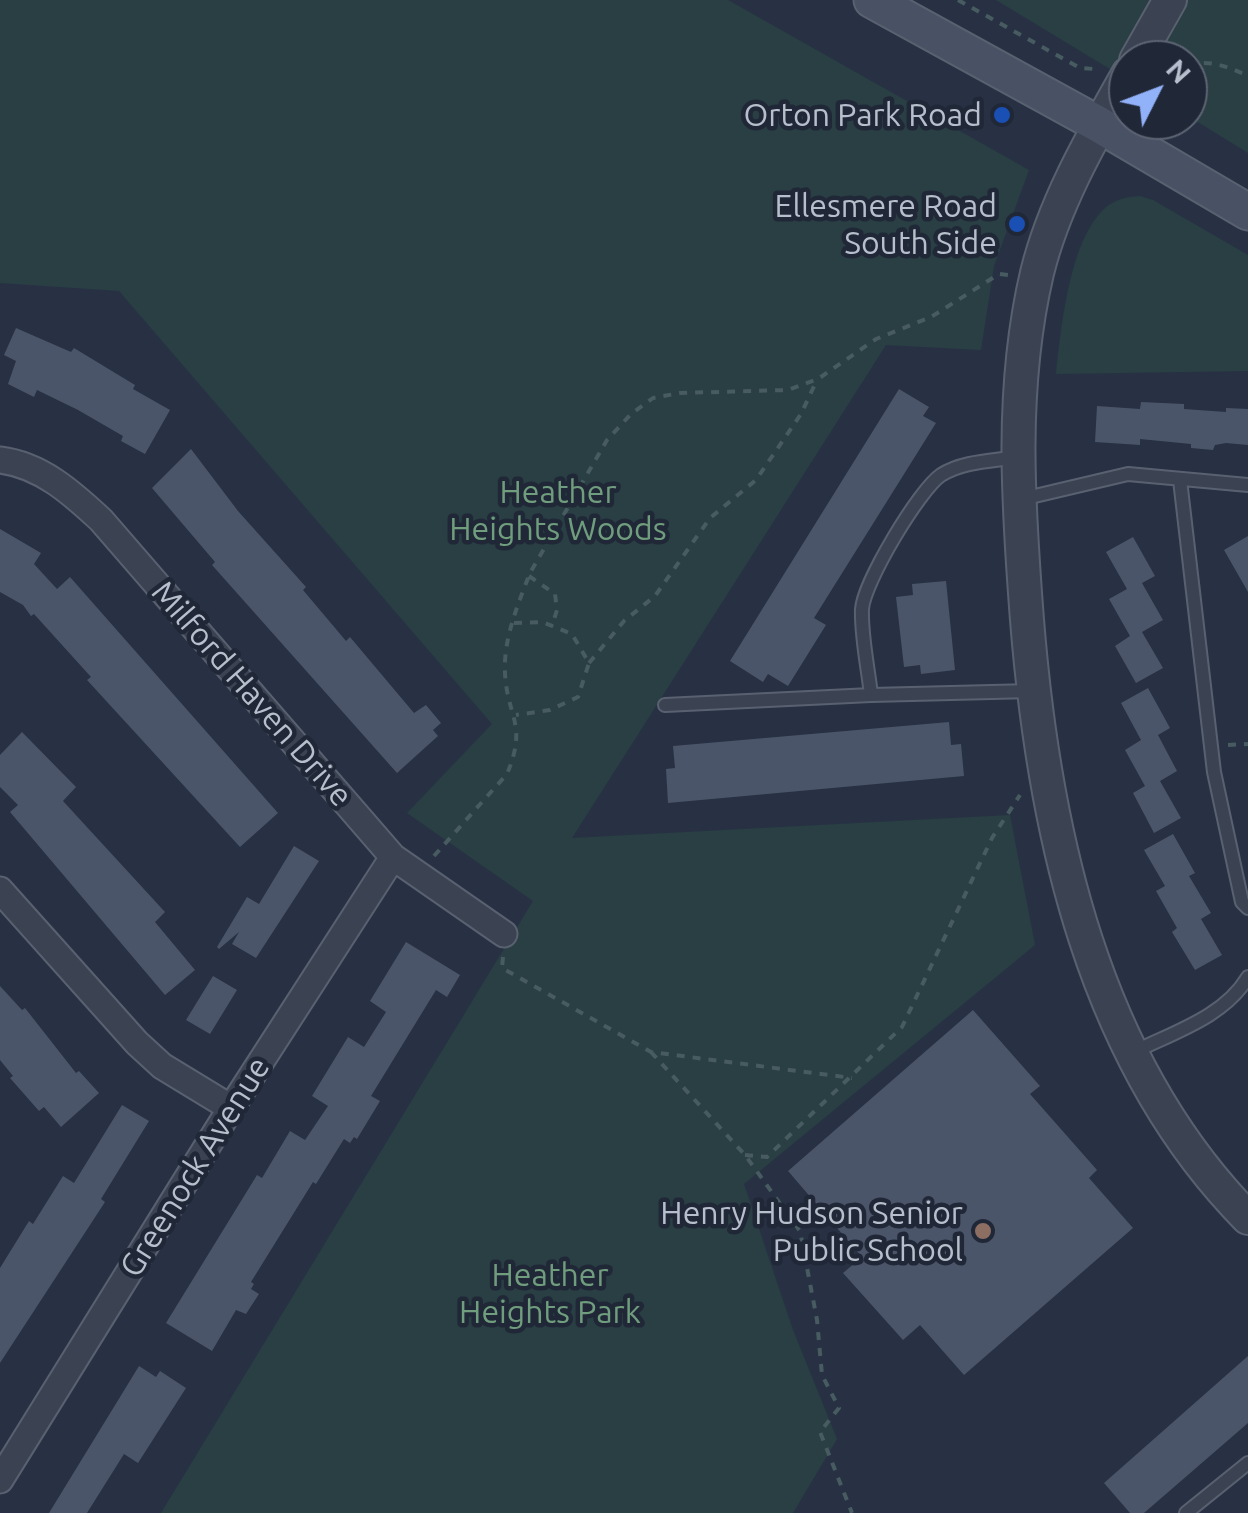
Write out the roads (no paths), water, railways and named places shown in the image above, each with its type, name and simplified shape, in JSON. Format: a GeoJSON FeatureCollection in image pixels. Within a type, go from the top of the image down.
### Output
{"type":"FeatureCollection","features":[{"type":"Feature","properties":{"kind":"main road"},"geometry":{"type":"LineString","coordinates":[[872,0],[1248,212]]}},
{"type":"Feature","properties":{"kind":"street"},"geometry":{"type":"LineString","coordinates":[[1147,40],[1170,0]]}},
{"type":"Feature","properties":{"kind":"street"},"geometry":{"type":"LineString","coordinates":[[1108,107],[1042,252],[1020,359],[1017,457],[1032,691],[1057,837],[1070,885],[1094,960],[1132,1054],[1158,1104],[1209,1174],[1248,1218]]}},
{"type":"Feature","properties":{"kind":"street","name":"Milford Haven Drive"},"geometry":{"type":"LineString","coordinates":[[0,460],[12,461],[63,485],[101,520],[393,857],[504,934]]}},
{"type":"Feature","properties":{"kind":"street","name":"Greenock Avenue"},"geometry":{"type":"LineString","coordinates":[[0,1480],[231,1108],[393,857]]}},
{"type":"Feature","properties":{"kind":"street"},"geometry":{"type":"LineString","coordinates":[[0,890],[162,1066],[231,1108]]}},
{"type":"Feature","properties":{"kind":"lane"},"geometry":{"type":"LineString","coordinates":[[871,694],[862,609],[874,572],[927,489],[941,476],[962,466],[1017,457]]}},
{"type":"Feature","properties":{"kind":"lane"},"geometry":{"type":"LineString","coordinates":[[1019,500],[1128,474],[1248,485]]}},
{"type":"Feature","properties":{"kind":"lane"},"geometry":{"type":"LineString","coordinates":[[1180,480],[1214,772],[1242,902],[1248,908]]}},
{"type":"Feature","properties":{"kind":"lane"},"geometry":{"type":"LineString","coordinates":[[666,705],[871,694],[1032,691]]}},
{"type":"Feature","properties":{"kind":"lane"},"geometry":{"type":"LineString","coordinates":[[1132,1054],[1219,1009],[1248,977]]}},
{"type":"Feature","properties":{"kind":"lane"},"geometry":{"type":"LineString","coordinates":[[1186,1513],[1248,1464]]}},
{"type":"Feature","properties":{"kind":"place","name":"Orton Park Road"},"geometry":{"type":"Point","coordinates":[1002,115]}},
{"type":"Feature","properties":{"kind":"place","name":"Ellesmere Road South Side"},"geometry":{"type":"Point","coordinates":[1017,224]}},
{"type":"Feature","properties":{"kind":"place","name":"Henry Hudson Senior Public School"},"geometry":{"type":"Point","coordinates":[983,1231]}},
{"type":"Feature","properties":{"kind":"park label","name":"Heather Heights Woods"},"geometry":{"type":"Point","coordinates":[558,510]}},
{"type":"Feature","properties":{"kind":"park label","name":"Heather Heights Park"},"geometry":{"type":"Point","coordinates":[550,1294]}}]}
